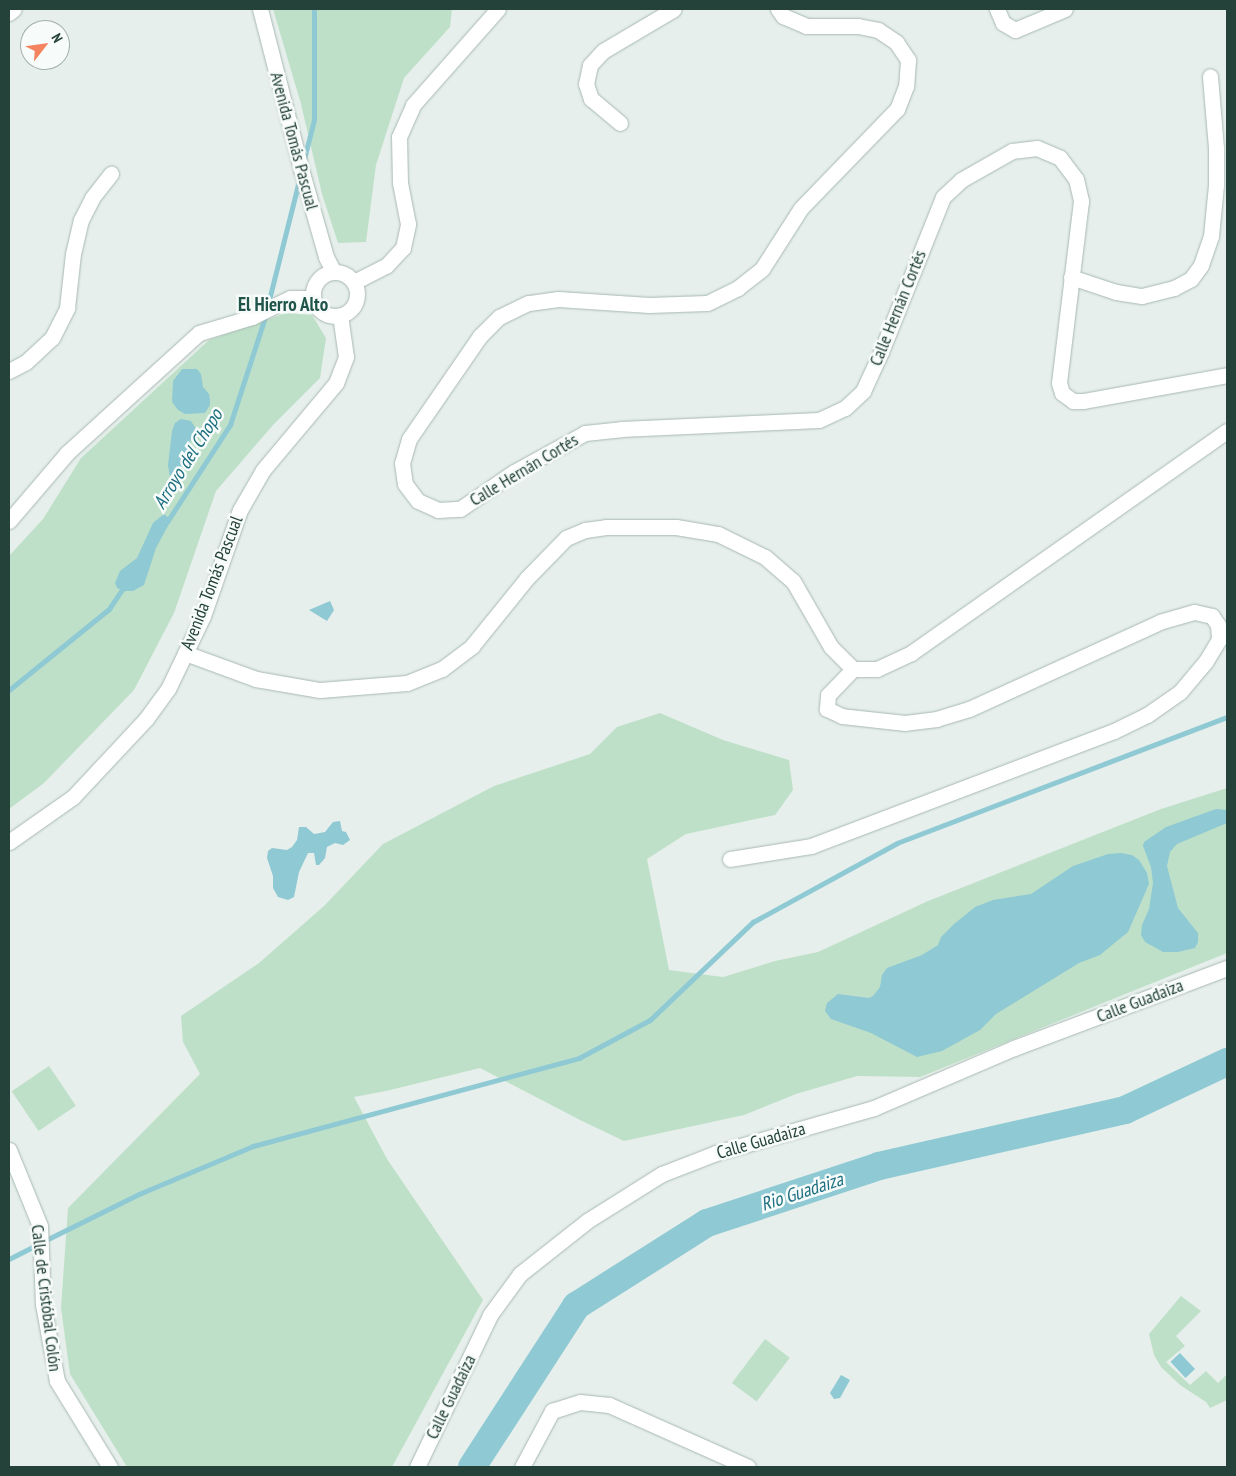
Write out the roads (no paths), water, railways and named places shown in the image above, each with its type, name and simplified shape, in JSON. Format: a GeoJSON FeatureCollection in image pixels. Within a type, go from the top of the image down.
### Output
{"type":"FeatureCollection","features":[{"type":"Feature","properties":{"kind":"street"},"geometry":{"type":"LineString","coordinates":[[9,13],[14,9]]}},
{"type":"Feature","properties":{"kind":"street","name":"Avenida Tomás Pascual"},"geometry":{"type":"LineString","coordinates":[[260,9],[301,169],[326,257],[332,271]]}},
{"type":"Feature","properties":{"kind":"street"},"geometry":{"type":"LineString","coordinates":[[354,282],[386,266],[403,248],[408,224],[400,183],[399,138],[413,105],[498,9]]}},
{"type":"Feature","properties":{"kind":"street"},"geometry":{"type":"LineString","coordinates":[[620,123],[591,99],[586,84],[590,65],[603,51],[674,9]]}},
{"type":"Feature","properties":{"kind":"street","name":"Calle Hernán Cortés"},"geometry":{"type":"LineString","coordinates":[[778,9],[783,16],[806,26],[858,26],[878,30],[896,42],[908,60],[906,86],[898,109],[801,208],[762,269],[738,288],[707,302],[649,305],[558,300],[528,304],[499,317],[480,336],[410,440],[402,463],[405,484],[418,501],[438,510],[460,509],[514,472],[585,433],[621,429],[819,420],[845,408],[863,390],[881,352],[943,197],[961,180],[1012,151],[1037,148],[1060,158],[1076,179],[1081,201],[1059,383],[1062,393],[1073,401],[1227,374]]}},
{"type":"Feature","properties":{"kind":"street"},"geometry":{"type":"LineString","coordinates":[[997,9],[1003,23],[1015,30],[1065,9]]}},
{"type":"Feature","properties":{"kind":"street"},"geometry":{"type":"LineString","coordinates":[[1071,277],[1116,292],[1142,296],[1174,288],[1190,279],[1201,266],[1211,236],[1216,185],[1216,148],[1210,76]]}},
{"type":"Feature","properties":{"kind":"street"},"geometry":{"type":"LineString","coordinates":[[9,371],[26,362],[52,338],[68,308],[73,254],[81,220],[92,198],[111,174]]}},
{"type":"Feature","properties":{"kind":"street"},"geometry":{"type":"LineString","coordinates":[[332,271],[345,274],[354,282],[357,295],[352,308],[340,315],[328,315],[318,308],[313,298],[317,280],[332,271]]}},
{"type":"Feature","properties":{"kind":"street"},"geometry":{"type":"LineString","coordinates":[[9,520],[67,453],[199,333],[252,316],[290,298],[313,298]]}},
{"type":"Feature","properties":{"kind":"street","name":"Avenida Tomás Pascual"},"geometry":{"type":"LineString","coordinates":[[9,842],[73,797],[139,726],[168,689],[203,616],[240,510],[263,470],[336,383],[346,357],[340,315]]}},
{"type":"Feature","properties":{"kind":"street"},"geometry":{"type":"LineString","coordinates":[[185,653],[256,679],[320,690],[407,683],[442,669],[472,646],[527,578],[566,538],[585,530],[606,527],[676,527],[718,534],[765,557],[793,581],[831,647],[853,669],[877,669],[911,653],[1227,431]]}},
{"type":"Feature","properties":{"kind":"street"},"geometry":{"type":"LineString","coordinates":[[730,859],[811,846],[1114,731],[1147,715],[1180,692],[1206,661],[1219,639],[1218,625],[1212,616],[1194,612],[1160,622],[969,709],[936,719],[905,723],[842,716],[827,709],[828,696],[853,669]]}},
{"type":"Feature","properties":{"kind":"street","name":"Calle Guadaiza"},"geometry":{"type":"LineString","coordinates":[[417,1467],[490,1315],[520,1274],[588,1221],[662,1174],[716,1153],[874,1108],[1014,1048],[1227,968]]}},
{"type":"Feature","properties":{"kind":"street","name":"Calle de Cristóbal Colón"},"geometry":{"type":"LineString","coordinates":[[9,1150],[40,1226],[43,1304],[56,1381],[110,1467]]}},
{"type":"Feature","properties":{"kind":"street"},"geometry":{"type":"LineString","coordinates":[[522,1467],[552,1410],[580,1402],[608,1405],[748,1467]]}},
{"type":"Feature","properties":{"kind":"water"},"geometry":{"type":"Polygon","coordinates":[[[182,369],[197,369],[201,374],[203,387],[209,394],[210,400],[210,405],[205,413],[185,414],[178,410],[172,402],[173,381],[182,369]]]}},
{"type":"Feature","properties":{"kind":"water"},"geometry":{"type":"Polygon","coordinates":[[[181,419],[191,421],[197,430],[191,439],[183,466],[175,479],[170,478],[168,465],[172,431],[175,423],[181,419]]]}},
{"type":"Feature","properties":{"kind":"water"},"geometry":{"type":"Polygon","coordinates":[[[164,514],[170,519],[169,524],[156,548],[144,585],[133,591],[124,591],[117,588],[115,583],[120,571],[137,558],[153,523],[164,514]]]}},
{"type":"Feature","properties":{"kind":"water"},"geometry":{"type":"Polygon","coordinates":[[[330,601],[334,610],[327,621],[309,610],[330,601]]]}},
{"type":"Feature","properties":{"kind":"water"},"geometry":{"type":"Polygon","coordinates":[[[1216,809],[1227,810],[1227,823],[1177,844],[1170,852],[1167,866],[1178,908],[1198,933],[1198,942],[1195,948],[1178,952],[1163,952],[1145,942],[1141,935],[1142,925],[1149,909],[1153,883],[1151,867],[1143,846],[1144,842],[1166,827],[1216,809]]]}},
{"type":"Feature","properties":{"kind":"water"},"geometry":{"type":"Polygon","coordinates":[[[340,821],[342,831],[346,832],[350,840],[343,845],[335,843],[327,847],[325,858],[319,865],[316,865],[314,853],[308,853],[299,872],[294,897],[288,900],[278,897],[273,888],[273,876],[267,858],[268,851],[272,848],[287,850],[292,847],[297,840],[299,827],[306,827],[314,834],[325,832],[333,822],[340,821]]]}},
{"type":"Feature","properties":{"kind":"water"},"geometry":{"type":"Polygon","coordinates":[[[1121,853],[1132,855],[1139,860],[1147,873],[1149,884],[1128,932],[1100,955],[1079,963],[996,1014],[980,1030],[942,1051],[917,1057],[871,1033],[831,1019],[825,1011],[827,1003],[838,994],[869,998],[873,996],[880,987],[882,975],[887,968],[922,955],[938,945],[941,937],[975,907],[993,900],[1031,894],[1073,866],[1108,854],[1121,853]]]}},
{"type":"Feature","properties":{"kind":"water"},"geometry":{"type":"Polygon","coordinates":[[[1180,1353],[1195,1369],[1185,1378],[1170,1362],[1180,1353]]]}},
{"type":"Feature","properties":{"kind":"water"},"geometry":{"type":"Polygon","coordinates":[[[841,1375],[850,1380],[840,1398],[834,1399],[830,1393],[841,1375]]]}},
{"type":"Feature","properties":{"kind":"waterway","name":"Arroyo del Chopo"},"geometry":{"type":"LineString","coordinates":[[304,159],[314,120],[314,9]]}},
{"type":"Feature","properties":{"kind":"waterway","name":"Arroyo del Chopo"},"geometry":{"type":"LineString","coordinates":[[268,304],[299,181]]}},
{"type":"Feature","properties":{"kind":"waterway","name":"Arroyo del Chopo"},"geometry":{"type":"LineString","coordinates":[[167,522],[230,425],[266,314]]}},
{"type":"Feature","properties":{"kind":"waterway","name":"Arroyo del Chopo"},"geometry":{"type":"LineString","coordinates":[[9,690],[109,609],[124,587]]}},
{"type":"Feature","properties":{"kind":"waterway"},"geometry":{"type":"LineString","coordinates":[[44,1241],[139,1194],[253,1146],[579,1058],[650,1020],[753,922],[897,843],[1227,717]]}},
{"type":"Feature","properties":{"kind":"waterway","name":"Rio Guadaiza"},"geometry":{"type":"LineString","coordinates":[[472,1467],[576,1306],[707,1223],[879,1166],[1125,1110],[1227,1062]]}},
{"type":"Feature","properties":{"kind":"waterway"},"geometry":{"type":"LineString","coordinates":[[9,1259],[37,1245]]}},
{"type":"Feature","properties":{"kind":"district","name":"El Hierro Alto"},"geometry":{"type":"Point","coordinates":[283,305]}}]}
